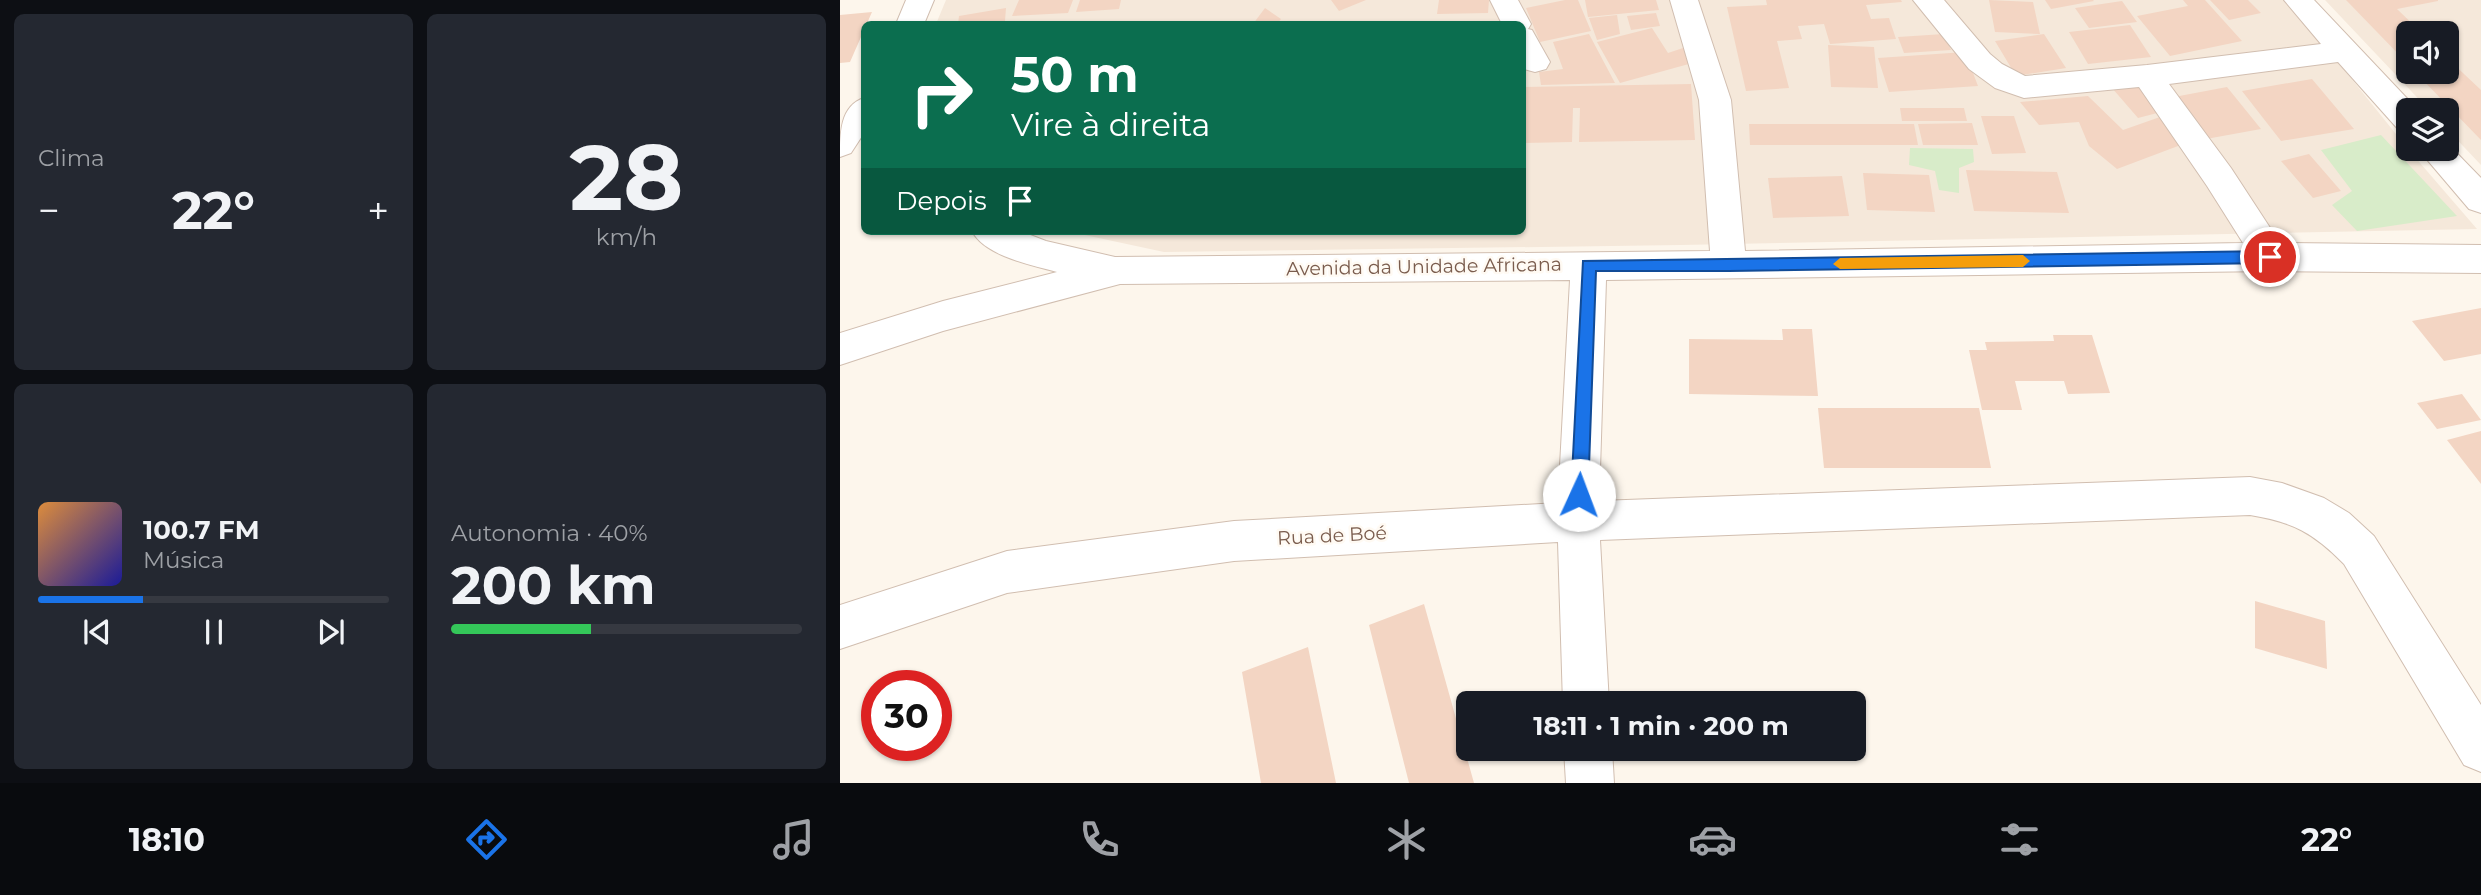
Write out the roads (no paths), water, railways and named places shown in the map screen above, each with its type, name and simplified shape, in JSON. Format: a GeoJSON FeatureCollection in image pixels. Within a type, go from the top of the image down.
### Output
{"type":"FeatureCollection","features":[{"type":"Feature","properties":{"kind":"street"},"geometry":{"type":"LineString","coordinates":[[911,21],[920,0]]}},
{"type":"Feature","properties":{"kind":"street"},"geometry":{"type":"LineString","coordinates":[[1504,0],[1514,21]]}},
{"type":"Feature","properties":{"kind":"street"},"geometry":{"type":"LineString","coordinates":[[1684,0],[1715,100],[1729,265]]}},
{"type":"Feature","properties":{"kind":"street"},"geometry":{"type":"LineString","coordinates":[[1927,0],[1988,72],[2004,82],[2024,87],[2147,76],[2344,51]]}},
{"type":"Feature","properties":{"kind":"street"},"geometry":{"type":"LineString","coordinates":[[2298,0],[2396,107]]}},
{"type":"Feature","properties":{"kind":"street"},"geometry":{"type":"LineString","coordinates":[[2147,76],[2219,177],[2270,257]]}},
{"type":"Feature","properties":{"kind":"street"},"geometry":{"type":"LineString","coordinates":[[840,145],[861,114]]}},
{"type":"Feature","properties":{"kind":"street"},"geometry":{"type":"LineString","coordinates":[[2445,161],[2481,200]]}},
{"type":"Feature","properties":{"kind":"street"},"geometry":{"type":"LineString","coordinates":[[996,235],[1008,242],[1065,261],[1120,270]]}},
{"type":"Feature","properties":{"kind":"street","name":"Avenida da Unidade Africana"},"geometry":{"type":"LineString","coordinates":[[840,349],[943,316],[1120,270],[2270,257],[2481,259]]}},
{"type":"Feature","properties":{"kind":"street"},"geometry":{"type":"LineString","coordinates":[[1585,691],[1578,521],[1589,265]]}},
{"type":"Feature","properties":{"kind":"street","name":"Rua de Boé"},"geometry":{"type":"LineString","coordinates":[[840,627],[1007,572],[1234,541],[1578,521],[2250,496],[2281,500],[2320,517],[2338,528],[2359,550],[2481,748]]}},
{"type":"Feature","properties":{"kind":"street"},"geometry":{"type":"LineString","coordinates":[[1589,761],[1590,783]]}}]}
